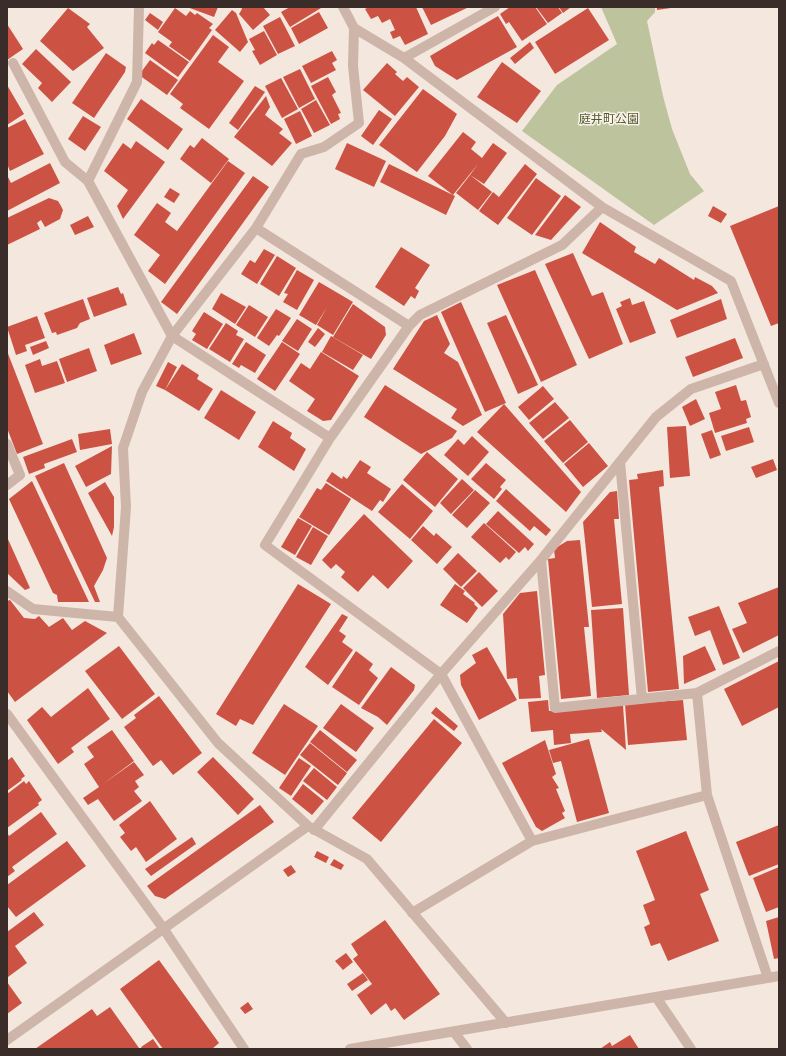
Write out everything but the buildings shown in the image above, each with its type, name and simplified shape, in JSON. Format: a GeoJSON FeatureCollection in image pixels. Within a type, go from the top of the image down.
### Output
{"type":"FeatureCollection","features":[{"type":"Feature","properties":{"kind":"street"},"geometry":{"type":"LineString","coordinates":[[88,181],[136,82],[139,7]]}},
{"type":"Feature","properties":{"kind":"street"},"geometry":{"type":"LineString","coordinates":[[343,7],[354,28],[353,66],[359,123],[324,147],[300,154],[256,228],[172,336],[142,392],[123,448],[126,507],[118,617],[218,743],[311,828],[367,859],[506,1023]]}},
{"type":"Feature","properties":{"kind":"street"},"geometry":{"type":"LineString","coordinates":[[404,58],[484,10],[495,7]]}},
{"type":"Feature","properties":{"kind":"street"},"geometry":{"type":"LineString","coordinates":[[354,28],[404,58],[602,207],[731,281],[779,403]]}},
{"type":"Feature","properties":{"kind":"street"},"geometry":{"type":"LineString","coordinates":[[13,64],[65,162],[88,181],[172,336],[330,438]]}},
{"type":"Feature","properties":{"kind":"street"},"geometry":{"type":"LineString","coordinates":[[532,841],[441,674],[265,545],[330,438],[409,326],[420,315],[562,245],[602,207]]}},
{"type":"Feature","properties":{"kind":"street"},"geometry":{"type":"LineString","coordinates":[[256,228],[409,326]]}},
{"type":"Feature","properties":{"kind":"street"},"geometry":{"type":"LineString","coordinates":[[7,1040],[162,928],[311,828],[441,674],[541,560],[656,417],[691,389],[764,364]]}},
{"type":"Feature","properties":{"kind":"street"},"geometry":{"type":"LineString","coordinates":[[7,444],[20,475],[7,485]]}},
{"type":"Feature","properties":{"kind":"street"},"geometry":{"type":"LineString","coordinates":[[620,462],[642,699]]}},
{"type":"Feature","properties":{"kind":"street"},"geometry":{"type":"LineString","coordinates":[[541,560],[555,708],[697,693],[779,651]]}},
{"type":"Feature","properties":{"kind":"street"},"geometry":{"type":"LineString","coordinates":[[7,591],[33,609],[118,617]]}},
{"type":"Feature","properties":{"kind":"street"},"geometry":{"type":"LineString","coordinates":[[697,693],[707,795],[768,978]]}},
{"type":"Feature","properties":{"kind":"street"},"geometry":{"type":"LineString","coordinates":[[7,714],[162,928],[244,1049]]}},
{"type":"Feature","properties":{"kind":"street"},"geometry":{"type":"LineString","coordinates":[[412,913],[532,841],[707,795]]}},
{"type":"Feature","properties":{"kind":"street"},"geometry":{"type":"LineString","coordinates":[[350,1049],[779,976]]}},
{"type":"Feature","properties":{"kind":"street"},"geometry":{"type":"LineString","coordinates":[[656,997],[692,1049]]}},
{"type":"Feature","properties":{"kind":"street"},"geometry":{"type":"LineString","coordinates":[[454,1032],[467,1049]]}},
{"type":"Feature","properties":{"kind":"green space","name":"庭井町公園"},"geometry":{"type":"Polygon","coordinates":[[[601,7],[655,7],[655,12],[647,21],[663,96],[672,129],[690,174],[704,191],[654,225],[522,131],[557,85],[617,44],[601,7]]]}}]}
